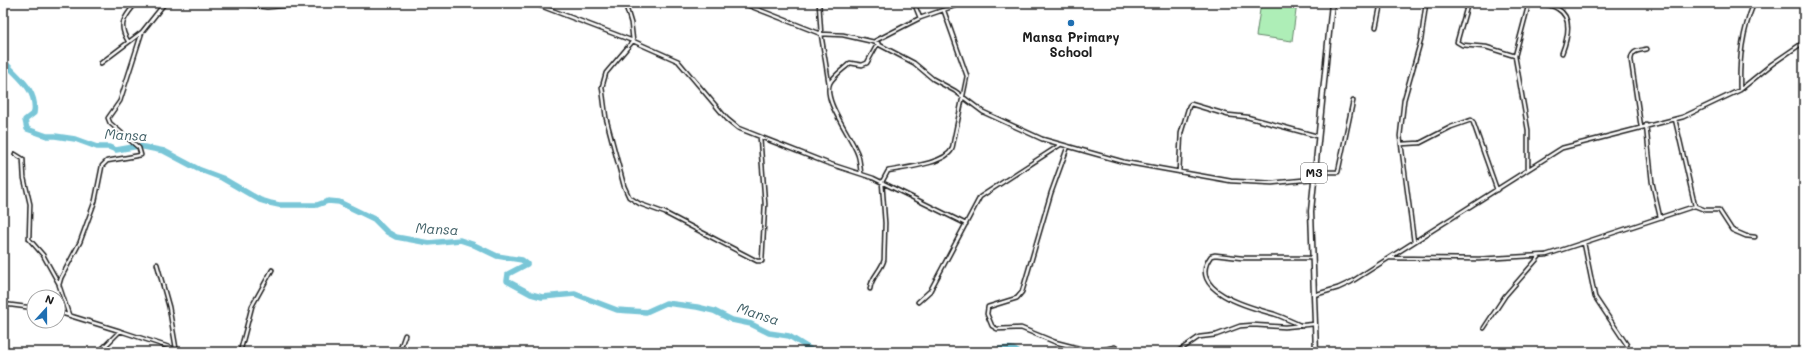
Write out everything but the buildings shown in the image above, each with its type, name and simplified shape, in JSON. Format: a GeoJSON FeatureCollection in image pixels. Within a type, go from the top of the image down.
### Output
{"type":"FeatureCollection","features":[{"type":"Feature","properties":{"kind":"main road","name":"M3"},"geometry":{"type":"LineString","coordinates":[[1316,352],[1311,217],[1313,178],[1332,3]]}},
{"type":"Feature","properties":{"kind":"street"},"geometry":{"type":"LineString","coordinates":[[128,41],[122,29],[122,24],[136,3]]}},
{"type":"Feature","properties":{"kind":"street"},"geometry":{"type":"LineString","coordinates":[[101,63],[128,41],[142,32],[165,3]]}},
{"type":"Feature","properties":{"kind":"street"},"geometry":{"type":"LineString","coordinates":[[239,3],[266,7],[307,3]]}},
{"type":"Feature","properties":{"kind":"street"},"geometry":{"type":"LineString","coordinates":[[533,3],[633,41],[682,64],[734,125],[760,137],[827,163],[861,173],[966,224]]}},
{"type":"Feature","properties":{"kind":"street"},"geometry":{"type":"LineString","coordinates":[[625,3],[632,23],[633,41],[606,73],[602,86],[606,118],[624,186],[632,200],[665,213],[757,261],[762,261],[765,204],[760,137]]}},
{"type":"Feature","properties":{"kind":"street"},"geometry":{"type":"LineString","coordinates":[[742,3],[821,34],[843,35],[878,43],[914,63],[933,79],[963,97],[983,112],[1033,136],[1124,162],[1250,183],[1272,183],[1313,178]]}},
{"type":"Feature","properties":{"kind":"street"},"geometry":{"type":"LineString","coordinates":[[819,3],[821,34],[830,84],[830,93],[837,116],[858,153],[861,173]]}},
{"type":"Feature","properties":{"kind":"street"},"geometry":{"type":"LineString","coordinates":[[914,3],[920,18]]}},
{"type":"Feature","properties":{"kind":"street"},"geometry":{"type":"LineString","coordinates":[[874,42],[889,32],[920,18],[944,11],[963,3]]}},
{"type":"Feature","properties":{"kind":"street"},"geometry":{"type":"LineString","coordinates":[[1376,27],[1381,3]]}},
{"type":"Feature","properties":{"kind":"street"},"geometry":{"type":"LineString","coordinates":[[1414,242],[1401,144],[1401,118],[1421,40],[1426,3]]}},
{"type":"Feature","properties":{"kind":"street"},"geometry":{"type":"LineString","coordinates":[[1468,3],[1457,42],[1462,45],[1486,46],[1515,56]]}},
{"type":"Feature","properties":{"kind":"street"},"geometry":{"type":"LineString","coordinates":[[1528,170],[1528,130],[1515,56],[1529,3]]}},
{"type":"Feature","properties":{"kind":"street"},"geometry":{"type":"LineString","coordinates":[[1536,3],[1557,8],[1564,15],[1568,31],[1562,53]]}},
{"type":"Feature","properties":{"kind":"street"},"geometry":{"type":"LineString","coordinates":[[1740,90],[1742,42],[1748,18],[1754,3]]}},
{"type":"Feature","properties":{"kind":"street"},"geometry":{"type":"LineString","coordinates":[[870,289],[872,280],[883,265],[884,260],[885,223],[882,182],[888,171],[924,164],[950,153],[967,76],[944,11]]}},
{"type":"Feature","properties":{"kind":"street"},"geometry":{"type":"LineString","coordinates":[[59,285],[61,278],[80,242],[95,201],[104,163],[141,155],[138,148],[108,120],[120,101],[142,32]]}},
{"type":"Feature","properties":{"kind":"street"},"geometry":{"type":"LineString","coordinates":[[1313,295],[1344,285],[1390,258],[1562,148],[1646,125],[1683,117],[1740,90],[1772,64],[1804,42]]}},
{"type":"Feature","properties":{"kind":"street"},"geometry":{"type":"LineString","coordinates":[[830,84],[833,78],[850,63],[862,65],[867,63],[878,43]]}},
{"type":"Feature","properties":{"kind":"street"},"geometry":{"type":"LineString","coordinates":[[1641,127],[1630,60],[1631,55],[1635,51],[1647,49]]}},
{"type":"Feature","properties":{"kind":"street"},"geometry":{"type":"LineString","coordinates":[[1314,172],[1338,172],[1353,101]]}},
{"type":"Feature","properties":{"kind":"street"},"geometry":{"type":"LineString","coordinates":[[1180,172],[1182,133],[1189,106],[1191,104],[1318,136]]}},
{"type":"Feature","properties":{"kind":"street"},"geometry":{"type":"LineString","coordinates":[[1675,118],[1695,206]]}},
{"type":"Feature","properties":{"kind":"street"},"geometry":{"type":"LineString","coordinates":[[1401,144],[1420,143],[1451,127],[1471,120],[1473,122],[1496,190]]}},
{"type":"Feature","properties":{"kind":"street"},"geometry":{"type":"LineString","coordinates":[[1646,125],[1652,182],[1660,217]]}},
{"type":"Feature","properties":{"kind":"street"},"geometry":{"type":"LineString","coordinates":[[918,302],[930,291],[980,197],[1060,144]]}},
{"type":"Feature","properties":{"kind":"street"},"geometry":{"type":"LineString","coordinates":[[1068,146],[1051,193],[1022,292],[1017,298],[988,307],[987,314],[992,326],[997,329],[1021,328],[1055,342],[1086,350],[1115,348],[1121,352]]}},
{"type":"Feature","properties":{"kind":"street"},"geometry":{"type":"LineString","coordinates":[[16,154],[23,159],[24,178],[30,204],[29,239],[43,255],[59,285],[69,315]]}},
{"type":"Feature","properties":{"kind":"street"},"geometry":{"type":"LineString","coordinates":[[1390,258],[1479,259],[1539,256],[1584,243],[1695,206],[1705,210],[1719,210],[1732,230],[1746,236],[1755,237]]}},
{"type":"Feature","properties":{"kind":"street"},"geometry":{"type":"LineString","coordinates":[[1584,243],[1595,297],[1627,345]]}},
{"type":"Feature","properties":{"kind":"street"},"geometry":{"type":"LineString","coordinates":[[1302,326],[1224,297],[1209,283],[1206,267],[1211,256],[1215,255],[1242,258],[1312,258]]}},
{"type":"Feature","properties":{"kind":"street"},"geometry":{"type":"LineString","coordinates":[[1484,328],[1505,296],[1539,256]]}},
{"type":"Feature","properties":{"kind":"street"},"geometry":{"type":"LineString","coordinates":[[157,264],[169,307],[176,349]]}},
{"type":"Feature","properties":{"kind":"street"},"geometry":{"type":"LineString","coordinates":[[240,352],[252,306],[272,270]]}},
{"type":"Feature","properties":{"kind":"street"},"geometry":{"type":"LineString","coordinates":[[3,304],[26,307]]}},
{"type":"Feature","properties":{"kind":"street"},"geometry":{"type":"LineString","coordinates":[[66,314],[184,352]]}},
{"type":"Feature","properties":{"kind":"street"},"geometry":{"type":"LineString","coordinates":[[1177,352],[1199,337],[1216,335],[1240,326],[1253,325],[1285,327],[1315,324]]}},
{"type":"Feature","properties":{"kind":"street"},"geometry":{"type":"LineString","coordinates":[[99,352],[120,331]]}},
{"type":"Feature","properties":{"kind":"street"},"geometry":{"type":"LineString","coordinates":[[399,352],[405,335]]}},
{"type":"Feature","properties":{"kind":"green space"},"geometry":{"type":"Polygon","coordinates":[[[1261,3],[1297,3],[1292,41],[1256,36],[1261,3]]]}},
{"type":"Feature","properties":{"kind":"waterway","name":"Mansa"},"geometry":{"type":"LineString","coordinates":[[3,60],[24,83],[33,96],[34,113],[25,120],[27,129],[47,136],[75,139],[97,147],[109,147],[116,150],[139,146],[164,151],[198,169],[222,178],[260,200],[279,205],[317,205],[328,201],[339,202],[374,219],[387,232],[396,237],[429,243],[460,240],[497,256],[522,260],[527,264],[508,274],[507,281],[531,294],[542,297],[575,294],[617,310],[646,312],[666,303],[697,307],[714,311],[732,320],[751,324],[769,333],[789,336],[815,352]]}},
{"type":"Feature","properties":{"kind":"waterway","name":"Mansa"},"geometry":{"type":"LineString","coordinates":[[989,352],[1008,348],[1018,352]]}},
{"type":"Feature","properties":{"kind":"waterway","name":"Mansa"},"geometry":{"type":"LineString","coordinates":[[1319,352],[1334,352]]}},
{"type":"Feature","properties":{"kind":"place","name":"Mansa Primary School"},"geometry":{"type":"Point","coordinates":[1071,23]}}]}
